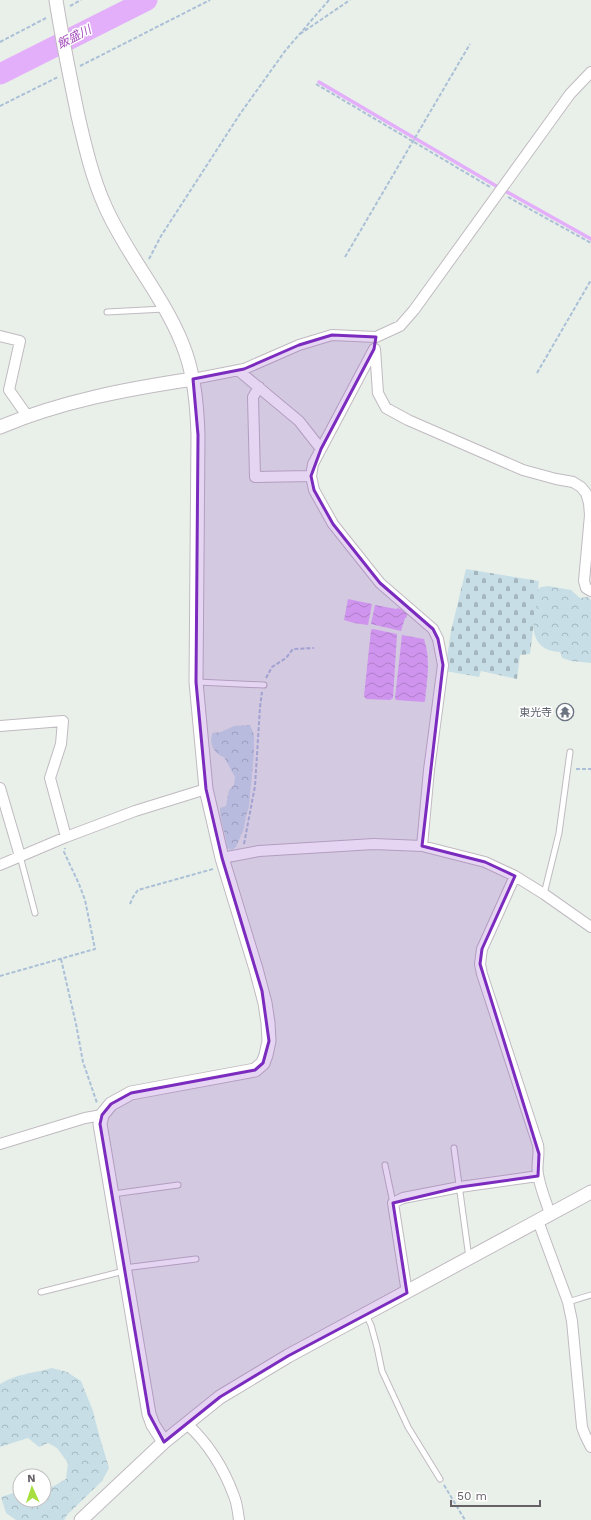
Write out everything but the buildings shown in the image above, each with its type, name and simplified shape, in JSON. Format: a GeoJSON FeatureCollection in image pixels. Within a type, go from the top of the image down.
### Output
{"type":"FeatureCollection","features":[{"type":"Feature","properties":{"kind":"street"},"geometry":{"type":"LineString","coordinates":[[58,9],[68,71],[87,152],[105,206],[182,342],[193,379],[196,395],[198,435],[196,682],[206,789],[223,862],[256,969],[268,1023],[269,1041],[264,1059],[262,1063],[254,1070],[131,1093],[111,1104],[102,1115],[100,1124],[148,1414],[164,1442]]}},
{"type":"Feature","properties":{"kind":"street"},"geometry":{"type":"LineString","coordinates":[[0,427],[95,396],[239,371],[299,345],[332,335],[376,337],[400,326],[414,310],[570,94],[590,75]]}},
{"type":"Feature","properties":{"kind":"street"},"geometry":{"type":"LineString","coordinates":[[0,336],[20,341],[9,390],[28,417]]}},
{"type":"Feature","properties":{"kind":"street"},"geometry":{"type":"LineString","coordinates":[[376,337],[374,349],[378,393],[386,408],[408,420],[523,470],[573,482],[581,487],[586,493],[590,515],[584,581],[586,588],[591,591]]}},
{"type":"Feature","properties":{"kind":"street"},"geometry":{"type":"LineString","coordinates":[[374,349],[313,464],[310,476],[314,490],[333,524],[380,583],[434,629],[438,639],[443,665],[429,770],[422,846]]}},
{"type":"Feature","properties":{"kind":"street"},"geometry":{"type":"LineString","coordinates":[[239,371],[299,421],[321,449]]}},
{"type":"Feature","properties":{"kind":"street"},"geometry":{"type":"LineString","coordinates":[[259,387],[253,397],[255,477],[310,476]]}},
{"type":"Feature","properties":{"kind":"street"},"geometry":{"type":"LineString","coordinates":[[0,726],[63,721],[61,744],[50,778],[66,837]]}},
{"type":"Feature","properties":{"kind":"street"},"geometry":{"type":"LineString","coordinates":[[0,788],[20,856]]}},
{"type":"Feature","properties":{"kind":"street"},"geometry":{"type":"LineString","coordinates":[[0,865],[66,837],[135,811],[206,789]]}},
{"type":"Feature","properties":{"kind":"street"},"geometry":{"type":"LineString","coordinates":[[223,862],[242,853],[374,844],[422,846],[485,862],[514,876],[544,894],[591,927]]}},
{"type":"Feature","properties":{"kind":"street"},"geometry":{"type":"LineString","coordinates":[[514,876],[482,950],[480,964],[538,1145],[538,1176],[550,1214]]}},
{"type":"Feature","properties":{"kind":"street"},"geometry":{"type":"LineString","coordinates":[[0,1144],[85,1118],[102,1115]]}},
{"type":"Feature","properties":{"kind":"street"},"geometry":{"type":"LineString","coordinates":[[407,1292],[393,1203],[403,1198],[460,1187],[538,1176]]}},
{"type":"Feature","properties":{"kind":"street"},"geometry":{"type":"LineString","coordinates":[[81,1520],[164,1442],[220,1397],[288,1356],[591,1192]]}},
{"type":"Feature","properties":{"kind":"street"},"geometry":{"type":"LineString","coordinates":[[538,1221],[568,1302],[573,1329],[582,1427],[591,1446]]}},
{"type":"Feature","properties":{"kind":"street"},"geometry":{"type":"LineString","coordinates":[[187,1424],[198,1434],[222,1470],[235,1497],[239,1520]]}},
{"type":"Feature","properties":{"kind":"lane"},"geometry":{"type":"LineString","coordinates":[[107,312],[164,309]]}},
{"type":"Feature","properties":{"kind":"lane"},"geometry":{"type":"LineString","coordinates":[[196,682],[264,684]]}},
{"type":"Feature","properties":{"kind":"lane"},"geometry":{"type":"LineString","coordinates":[[544,894],[559,833],[570,752]]}},
{"type":"Feature","properties":{"kind":"lane"},"geometry":{"type":"LineString","coordinates":[[20,856],[35,913]]}},
{"type":"Feature","properties":{"kind":"lane"},"geometry":{"type":"LineString","coordinates":[[454,1148],[469,1258]]}},
{"type":"Feature","properties":{"kind":"lane"},"geometry":{"type":"LineString","coordinates":[[385,1165],[393,1203]]}},
{"type":"Feature","properties":{"kind":"lane"},"geometry":{"type":"LineString","coordinates":[[112,1194],[178,1185]]}},
{"type":"Feature","properties":{"kind":"lane"},"geometry":{"type":"LineString","coordinates":[[41,1292],[125,1270],[196,1259]]}},
{"type":"Feature","properties":{"kind":"lane"},"geometry":{"type":"LineString","coordinates":[[568,1302],[591,1296]]}},
{"type":"Feature","properties":{"kind":"lane"},"geometry":{"type":"LineString","coordinates":[[365,1315],[373,1332],[382,1371],[408,1427],[440,1479]]}},
{"type":"Feature","properties":{"kind":"path"},"geometry":{"type":"LineString","coordinates":[[0,42],[58,9],[81,0]]}},
{"type":"Feature","properties":{"kind":"path"},"geometry":{"type":"LineString","coordinates":[[0,106],[210,0]]}},
{"type":"Feature","properties":{"kind":"path"},"geometry":{"type":"LineString","coordinates":[[142,273],[161,236],[240,114],[298,35],[328,0]]}},
{"type":"Feature","properties":{"kind":"path"},"geometry":{"type":"LineString","coordinates":[[298,35],[350,0]]}},
{"type":"Feature","properties":{"kind":"path"},"geometry":{"type":"LineString","coordinates":[[346,257],[470,44]]}},
{"type":"Feature","properties":{"kind":"path"},"geometry":{"type":"LineString","coordinates":[[316,84],[500,192],[591,243]]}},
{"type":"Feature","properties":{"kind":"path"},"geometry":{"type":"LineString","coordinates":[[538,373],[591,280]]}},
{"type":"Feature","properties":{"kind":"path"},"geometry":{"type":"LineString","coordinates":[[242,853],[256,786],[260,707],[264,684],[272,667],[286,658],[293,649],[314,648]]}},
{"type":"Feature","properties":{"kind":"path"},"geometry":{"type":"LineString","coordinates":[[568,769],[591,769]]}},
{"type":"Feature","properties":{"kind":"path"},"geometry":{"type":"LineString","coordinates":[[0,976],[95,949],[85,900],[64,852],[66,837]]}},
{"type":"Feature","properties":{"kind":"path"},"geometry":{"type":"LineString","coordinates":[[130,904],[138,890],[223,862]]}},
{"type":"Feature","properties":{"kind":"path"},"geometry":{"type":"LineString","coordinates":[[61,959],[83,1062],[102,1115]]}},
{"type":"Feature","properties":{"kind":"path"},"geometry":{"type":"LineString","coordinates":[[440,1479],[465,1520]]}},
{"type":"Feature","properties":{"kind":"highlighted area"},"geometry":{"type":"Polygon","coordinates":[[[332,335],[376,337],[374,349],[321,449],[311,476],[314,490],[333,524],[380,583],[433,629],[438,639],[443,665],[422,846],[485,862],[515,876],[482,949],[480,964],[539,1154],[538,1176],[460,1187],[393,1203],[407,1293],[288,1356],[220,1397],[164,1442],[149,1414],[100,1124],[102,1115],[111,1104],[131,1093],[255,1070],[263,1063],[269,1041],[262,991],[222,858],[206,789],[196,682],[198,435],[193,379],[244,369],[299,345],[332,335]]]}},
{"type":"Feature","properties":{"kind":"green space"},"geometry":{"type":"Polygon","coordinates":[[[466,569],[539,581],[530,654],[520,655],[517,679],[481,671],[479,677],[445,671],[451,631],[466,569]]]}},
{"type":"Feature","properties":{"kind":"green space"},"geometry":{"type":"Polygon","coordinates":[[[548,586],[571,590],[580,598],[588,597],[591,600],[591,663],[571,661],[562,658],[560,652],[549,650],[541,645],[536,639],[533,621],[536,591],[541,587],[548,586]]]}},
{"type":"Feature","properties":{"kind":"green space"},"geometry":{"type":"Polygon","coordinates":[[[250,725],[254,735],[254,753],[249,806],[244,828],[236,847],[232,850],[227,848],[220,808],[226,806],[229,790],[234,785],[235,777],[224,757],[217,753],[213,747],[211,740],[213,733],[221,732],[234,726],[250,725]]]}},
{"type":"Feature","properties":{"kind":"green space"},"geometry":{"type":"Polygon","coordinates":[[[52,1368],[67,1372],[81,1381],[93,1411],[109,1468],[102,1481],[67,1515],[64,1520],[16,1520],[6,1513],[1,1497],[12,1494],[12,1508],[52,1508],[52,1487],[66,1479],[68,1463],[57,1448],[48,1443],[39,1447],[28,1438],[0,1447],[0,1384],[19,1376],[52,1368]]]}},
{"type":"Feature","properties":{"kind":"water"},"geometry":{"type":"Polygon","coordinates":[[[348,599],[372,604],[368,625],[344,620],[348,599]]]}},
{"type":"Feature","properties":{"kind":"water"},"geometry":{"type":"Polygon","coordinates":[[[375,605],[396,609],[398,608],[408,613],[401,631],[371,624],[375,605]]]}},
{"type":"Feature","properties":{"kind":"water"},"geometry":{"type":"Polygon","coordinates":[[[373,629],[397,634],[393,698],[390,700],[366,699],[364,696],[371,630],[373,629]]]}},
{"type":"Feature","properties":{"kind":"water"},"geometry":{"type":"Polygon","coordinates":[[[402,635],[424,639],[428,670],[424,702],[396,700],[395,698],[402,635]]]}},
{"type":"Feature","properties":{"kind":"waterway","name":"飯盛川"},"geometry":{"type":"LineString","coordinates":[[0,74],[147,0]]}},
{"type":"Feature","properties":{"kind":"waterway"},"geometry":{"type":"LineString","coordinates":[[319,82],[498,187],[591,239]]}},
{"type":"Feature","properties":{"kind":"place","name":"東光寺"},"geometry":{"type":"Point","coordinates":[565,712]}}]}
